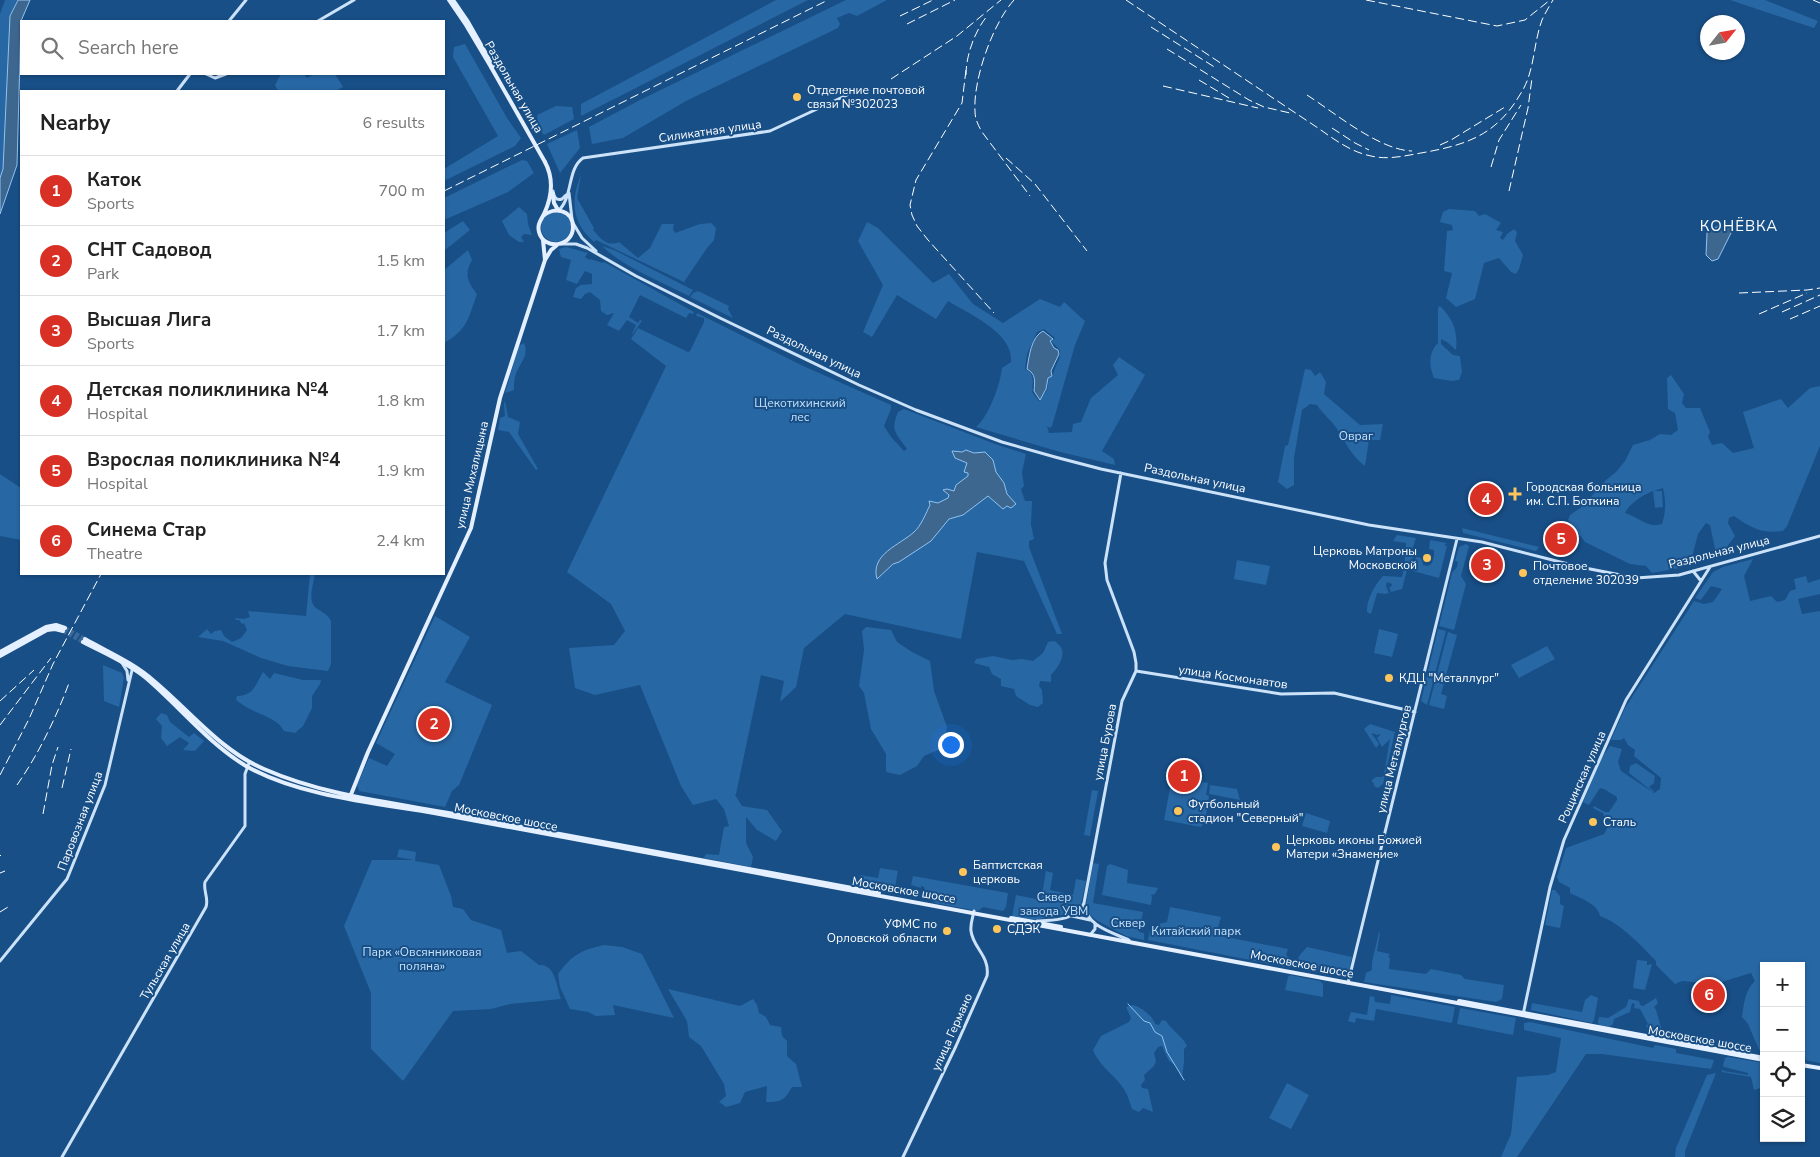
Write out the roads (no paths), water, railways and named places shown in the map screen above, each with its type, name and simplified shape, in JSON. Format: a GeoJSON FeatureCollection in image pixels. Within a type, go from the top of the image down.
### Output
{"type":"FeatureCollection","features":[{"type":"Feature","properties":{"kind":"main road"},"geometry":{"type":"LineString","coordinates":[[230,20],[246,0]]}},
{"type":"Feature","properties":{"kind":"main road"},"geometry":{"type":"LineString","coordinates":[[320,20],[354,0]]}},
{"type":"Feature","properties":{"kind":"main road","name":"Раздольная улица"},"geometry":{"type":"LineString","coordinates":[[451,0],[468,22],[546,161],[553,177],[553,201],[559,210]]}},
{"type":"Feature","properties":{"kind":"main road"},"geometry":{"type":"LineString","coordinates":[[178,90],[189,75]]}},
{"type":"Feature","properties":{"kind":"main road"},"geometry":{"type":"LineString","coordinates":[[208,75],[215,78],[223,75]]}},
{"type":"Feature","properties":{"kind":"main road","name":"Силикатная улица"},"geometry":{"type":"LineString","coordinates":[[570,185],[577,162],[583,158],[770,131],[862,88]]}},
{"type":"Feature","properties":{"kind":"main road","name":"Раздольная улица"},"geometry":{"type":"LineString","coordinates":[[543,216],[551,185],[546,161]]}},
{"type":"Feature","properties":{"kind":"main road"},"geometry":{"type":"LineString","coordinates":[[553,191],[556,198],[562,199],[570,185]]}},
{"type":"Feature","properties":{"kind":"main road"},"geometry":{"type":"LineString","coordinates":[[559,210],[564,205],[570,185]]}},
{"type":"Feature","properties":{"kind":"main road"},"geometry":{"type":"LineString","coordinates":[[570,185],[573,231],[570,238],[558,245],[550,244],[542,238],[539,226],[543,216],[552,211],[559,210],[566,213],[572,221]]}},
{"type":"Feature","properties":{"kind":"main road","name":"Раздольная улица"},"geometry":{"type":"LineString","coordinates":[[572,221],[582,238],[599,253]]}},
{"type":"Feature","properties":{"kind":"main road","name":"улица Михалицына"},"geometry":{"type":"LineString","coordinates":[[542,238],[545,260]]}},
{"type":"Feature","properties":{"kind":"main road","name":"Раздольная улица"},"geometry":{"type":"LineString","coordinates":[[558,245],[581,245],[599,253],[636,276],[720,318],[859,385],[916,410],[1002,442],[1067,461],[1345,520],[1482,542],[1580,567],[1636,578],[1666,576],[1693,571],[1820,536]]}},
{"type":"Feature","properties":{"kind":"main road","name":"улица Михалицына"},"geometry":{"type":"LineString","coordinates":[[350,798],[384,716],[471,528],[500,398],[545,260],[551,250],[558,245]]}},
{"type":"Feature","properties":{"kind":"main road"},"geometry":{"type":"LineString","coordinates":[[1121,473],[1105,563],[1107,580],[1132,648],[1136,671]]}},
{"type":"Feature","properties":{"kind":"main road","name":"улица Металлургов"},"geometry":{"type":"LineString","coordinates":[[1349,982],[1457,539]]}},
{"type":"Feature","properties":{"kind":"main road","name":"Рощинская улица"},"geometry":{"type":"LineString","coordinates":[[1523,1014],[1550,887],[1564,840],[1622,708],[1710,567]]}},
{"type":"Feature","properties":{"kind":"main road"},"geometry":{"type":"LineString","coordinates":[[1693,571],[1702,581]]}},
{"type":"Feature","properties":{"kind":"main road"},"geometry":{"type":"LineString","coordinates":[[0,654],[46,627],[58,627],[64,630]]}},
{"type":"Feature","properties":{"kind":"main road","name":"Московское шоссе"},"geometry":{"type":"LineString","coordinates":[[249,765],[154,680],[133,667],[84,641],[122,663],[133,667],[218,744],[249,765],[274,778],[321,793],[1760,1058]]}},
{"type":"Feature","properties":{"kind":"main road"},"geometry":{"type":"LineString","coordinates":[[122,663],[128,671],[128,683]]}},
{"type":"Feature","properties":{"kind":"main road","name":"Паровозная улица"},"geometry":{"type":"LineString","coordinates":[[0,961],[67,879],[105,785],[133,667]]}},
{"type":"Feature","properties":{"kind":"main road","name":"улица Космонавтов"},"geometry":{"type":"LineString","coordinates":[[1136,671],[1281,694],[1334,693],[1415,712]]}},
{"type":"Feature","properties":{"kind":"main road","name":"улица Бурова"},"geometry":{"type":"LineString","coordinates":[[1084,903],[1122,701],[1136,671]]}},
{"type":"Feature","properties":{"kind":"main road"},"geometry":{"type":"LineString","coordinates":[[128,683],[133,675],[140,674]]}},
{"type":"Feature","properties":{"kind":"main road","name":"Тульская улица"},"geometry":{"type":"LineString","coordinates":[[62,1157],[206,907],[208,900],[204,887],[205,882],[245,826],[245,774],[249,765]]}},
{"type":"Feature","properties":{"kind":"main road"},"geometry":{"type":"LineString","coordinates":[[1034,922],[1072,916],[1081,909],[1084,903]]}},
{"type":"Feature","properties":{"kind":"main road"},"geometry":{"type":"LineString","coordinates":[[1084,903],[1086,912],[1095,924],[1129,940]]}},
{"type":"Feature","properties":{"kind":"main road","name":"Московское шоссе"},"geometry":{"type":"LineString","coordinates":[[974,912],[1063,929]]}},
{"type":"Feature","properties":{"kind":"main road","name":"улица Германо"},"geometry":{"type":"LineString","coordinates":[[903,1157],[956,1046],[986,976],[988,968],[986,961],[971,932],[974,912]]}},
{"type":"Feature","properties":{"kind":"main road"},"geometry":{"type":"LineString","coordinates":[[1072,916],[1091,920]]}},
{"type":"Feature","properties":{"kind":"main road"},"geometry":{"type":"LineString","coordinates":[[1063,929],[1063,921],[1066,918]]}},
{"type":"Feature","properties":{"kind":"main road"},"geometry":{"type":"LineString","coordinates":[[1091,934],[1096,929],[1095,924]]}},
{"type":"Feature","properties":{"kind":"main road","name":"Московское шоссе"},"geometry":{"type":"LineString","coordinates":[[1091,934],[1349,982]]}},
{"type":"Feature","properties":{"kind":"main road"},"geometry":{"type":"LineString","coordinates":[[1805,1067],[1820,1070]]}},
{"type":"Feature","properties":{"kind":"waterway"},"geometry":{"type":"LineString","coordinates":[[1128,1004],[1144,1021],[1150,1023],[1155,1032],[1162,1036],[1167,1052],[1184,1080]]}},
{"type":"Feature","properties":{"kind":"tunnel"},"geometry":{"type":"LineString","coordinates":[[65,628],[85,639]]}},
{"type":"Feature","properties":{"kind":"tunnel"},"geometry":{"type":"LineString","coordinates":[[63,631],[83,642]]}},
{"type":"Feature","properties":{"kind":"railway"},"geometry":{"type":"LineString","coordinates":[[445,191],[828,0]]}},
{"type":"Feature","properties":{"kind":"railway"},"geometry":{"type":"LineString","coordinates":[[900,16],[933,0]]}},
{"type":"Feature","properties":{"kind":"railway"},"geometry":{"type":"LineString","coordinates":[[907,24],[955,0]]}},
{"type":"Feature","properties":{"kind":"railway"},"geometry":{"type":"LineString","coordinates":[[891,79],[957,36],[1001,0]]}},
{"type":"Feature","properties":{"kind":"railway"},"geometry":{"type":"LineString","coordinates":[[1014,0],[1006,10],[986,52],[977,83],[975,114],[982,132],[1030,196]]}},
{"type":"Feature","properties":{"kind":"railway"},"geometry":{"type":"LineString","coordinates":[[1126,0],[1343,145],[1357,152],[1384,158],[1437,150],[1466,142],[1490,129],[1501,119],[1511,108],[1526,85],[1542,20],[1553,0]]}},
{"type":"Feature","properties":{"kind":"railway"},"geometry":{"type":"LineString","coordinates":[[1366,0],[1497,26],[1525,20],[1550,0]]}},
{"type":"Feature","properties":{"kind":"railway"},"geometry":{"type":"LineString","coordinates":[[1813,0],[1820,3]]}},
{"type":"Feature","properties":{"kind":"railway"},"geometry":{"type":"LineString","coordinates":[[966,75],[972,43],[988,15]]}},
{"type":"Feature","properties":{"kind":"railway"},"geometry":{"type":"LineString","coordinates":[[1151,27],[1216,68]]}},
{"type":"Feature","properties":{"kind":"railway"},"geometry":{"type":"LineString","coordinates":[[1167,49],[1249,100],[1264,107],[1290,113]]}},
{"type":"Feature","properties":{"kind":"railway"},"geometry":{"type":"LineString","coordinates":[[966,70],[962,103],[916,180],[910,205],[917,226],[994,313]]}},
{"type":"Feature","properties":{"kind":"railway"},"geometry":{"type":"LineString","coordinates":[[1509,191],[1528,108],[1532,78]]}},
{"type":"Feature","properties":{"kind":"railway"},"geometry":{"type":"LineString","coordinates":[[1199,80],[1229,98]]}},
{"type":"Feature","properties":{"kind":"railway"},"geometry":{"type":"LineString","coordinates":[[1163,86],[1258,108]]}},
{"type":"Feature","properties":{"kind":"railway"},"geometry":{"type":"LineString","coordinates":[[1307,95],[1372,138],[1399,149],[1412,151]]}},
{"type":"Feature","properties":{"kind":"railway"},"geometry":{"type":"LineString","coordinates":[[1491,167],[1499,140],[1521,105]]}},
{"type":"Feature","properties":{"kind":"railway"},"geometry":{"type":"LineString","coordinates":[[1440,145],[1505,107]]}},
{"type":"Feature","properties":{"kind":"railway"},"geometry":{"type":"LineString","coordinates":[[1332,128],[1369,150]]}},
{"type":"Feature","properties":{"kind":"railway"},"geometry":{"type":"LineString","coordinates":[[1006,158],[1035,184],[1087,251]]}},
{"type":"Feature","properties":{"kind":"railway"},"geometry":{"type":"LineString","coordinates":[[1739,293],[1820,288]]}},
{"type":"Feature","properties":{"kind":"railway"},"geometry":{"type":"LineString","coordinates":[[1759,314],[1807,293]]}},
{"type":"Feature","properties":{"kind":"railway"},"geometry":{"type":"LineString","coordinates":[[1782,312],[1820,295]]}},
{"type":"Feature","properties":{"kind":"railway"},"geometry":{"type":"LineString","coordinates":[[1790,319],[1820,306]]}},
{"type":"Feature","properties":{"kind":"railway"},"geometry":{"type":"LineString","coordinates":[[0,775],[29,719],[53,664],[100,575]]}},
{"type":"Feature","properties":{"kind":"railway"},"geometry":{"type":"LineString","coordinates":[[0,725],[51,658]]}},
{"type":"Feature","properties":{"kind":"railway"},"geometry":{"type":"LineString","coordinates":[[0,701],[34,670]]}},
{"type":"Feature","properties":{"kind":"railway"},"geometry":{"type":"LineString","coordinates":[[17,785],[46,736],[69,683]]}},
{"type":"Feature","properties":{"kind":"railway"},"geometry":{"type":"LineString","coordinates":[[43,814],[52,765],[58,747]]}},
{"type":"Feature","properties":{"kind":"railway"},"geometry":{"type":"LineString","coordinates":[[62,788],[71,749]]}},
{"type":"Feature","properties":{"kind":"railway"},"geometry":{"type":"LineString","coordinates":[[0,873],[5,871]]}},
{"type":"Feature","properties":{"kind":"railway"},"geometry":{"type":"LineString","coordinates":[[0,912],[8,907]]}},
{"type":"Feature","properties":{"kind":"place","name":"Отделение почтовой связи №302023"},"geometry":{"type":"Point","coordinates":[797,97]}},
{"type":"Feature","properties":{"kind":"place","name":"Городская больница им. С.П. Боткина"},"geometry":{"type":"Point","coordinates":[1515,494]}},
{"type":"Feature","properties":{"kind":"place","name":"Детская поликлиника №4"},"geometry":{"type":"Point","coordinates":[1486,499]}},
{"type":"Feature","properties":{"kind":"place","name":"Взрослая поликлиника №4"},"geometry":{"type":"Point","coordinates":[1561,539]}},
{"type":"Feature","properties":{"kind":"place","name":"Церковь Матроны Московской"},"geometry":{"type":"Point","coordinates":[1427,558]}},
{"type":"Feature","properties":{"kind":"place","name":"Высшая Лига"},"geometry":{"type":"Point","coordinates":[1487,565]}},
{"type":"Feature","properties":{"kind":"place","name":"Почтовое отделение 302039"},"geometry":{"type":"Point","coordinates":[1523,573]}},
{"type":"Feature","properties":{"kind":"place","name":"КДЦ \"Металлург\""},"geometry":{"type":"Point","coordinates":[1389,678]}},
{"type":"Feature","properties":{"kind":"place","name":"СНТ Садовод"},"geometry":{"type":"Point","coordinates":[434,724]}},
{"type":"Feature","properties":{"kind":"place","name":"Каток"},"geometry":{"type":"Point","coordinates":[1184,776]}},
{"type":"Feature","properties":{"kind":"place","name":"Футбольный стадион \"Северный\""},"geometry":{"type":"Point","coordinates":[1178,811]}},
{"type":"Feature","properties":{"kind":"place","name":"Сталь"},"geometry":{"type":"Point","coordinates":[1593,822]}},
{"type":"Feature","properties":{"kind":"place","name":"Церковь иконы Божией Матери «Знамение»"},"geometry":{"type":"Point","coordinates":[1276,847]}},
{"type":"Feature","properties":{"kind":"place","name":"Баптистская церковь"},"geometry":{"type":"Point","coordinates":[963,872]}},
{"type":"Feature","properties":{"kind":"place","name":"СДЭК"},"geometry":{"type":"Point","coordinates":[997,929]}},
{"type":"Feature","properties":{"kind":"place","name":"УФМС по Орловской области"},"geometry":{"type":"Point","coordinates":[947,931]}},
{"type":"Feature","properties":{"kind":"place","name":"Синема Стар"},"geometry":{"type":"Point","coordinates":[1709,995]}},
{"type":"Feature","properties":{"kind":"district","name":"КОНЁВКА"},"geometry":{"type":"Point","coordinates":[1739,226]}},
{"type":"Feature","properties":{"kind":"park label","name":"Щекотихинский лес"},"geometry":{"type":"Point","coordinates":[800,410]}},
{"type":"Feature","properties":{"kind":"park label","name":"Овраг"},"geometry":{"type":"Point","coordinates":[1356,436]}},
{"type":"Feature","properties":{"kind":"park label","name":"Сквер завода УВМ"},"geometry":{"type":"Point","coordinates":[1054,904]}},
{"type":"Feature","properties":{"kind":"park label","name":"Сквер"},"geometry":{"type":"Point","coordinates":[1128,923]}},
{"type":"Feature","properties":{"kind":"park label","name":"Китайский парк"},"geometry":{"type":"Point","coordinates":[1196,931]}},
{"type":"Feature","properties":{"kind":"park label","name":"Парк «Овсянниковая поляна»"},"geometry":{"type":"Point","coordinates":[422,959]}}]}
